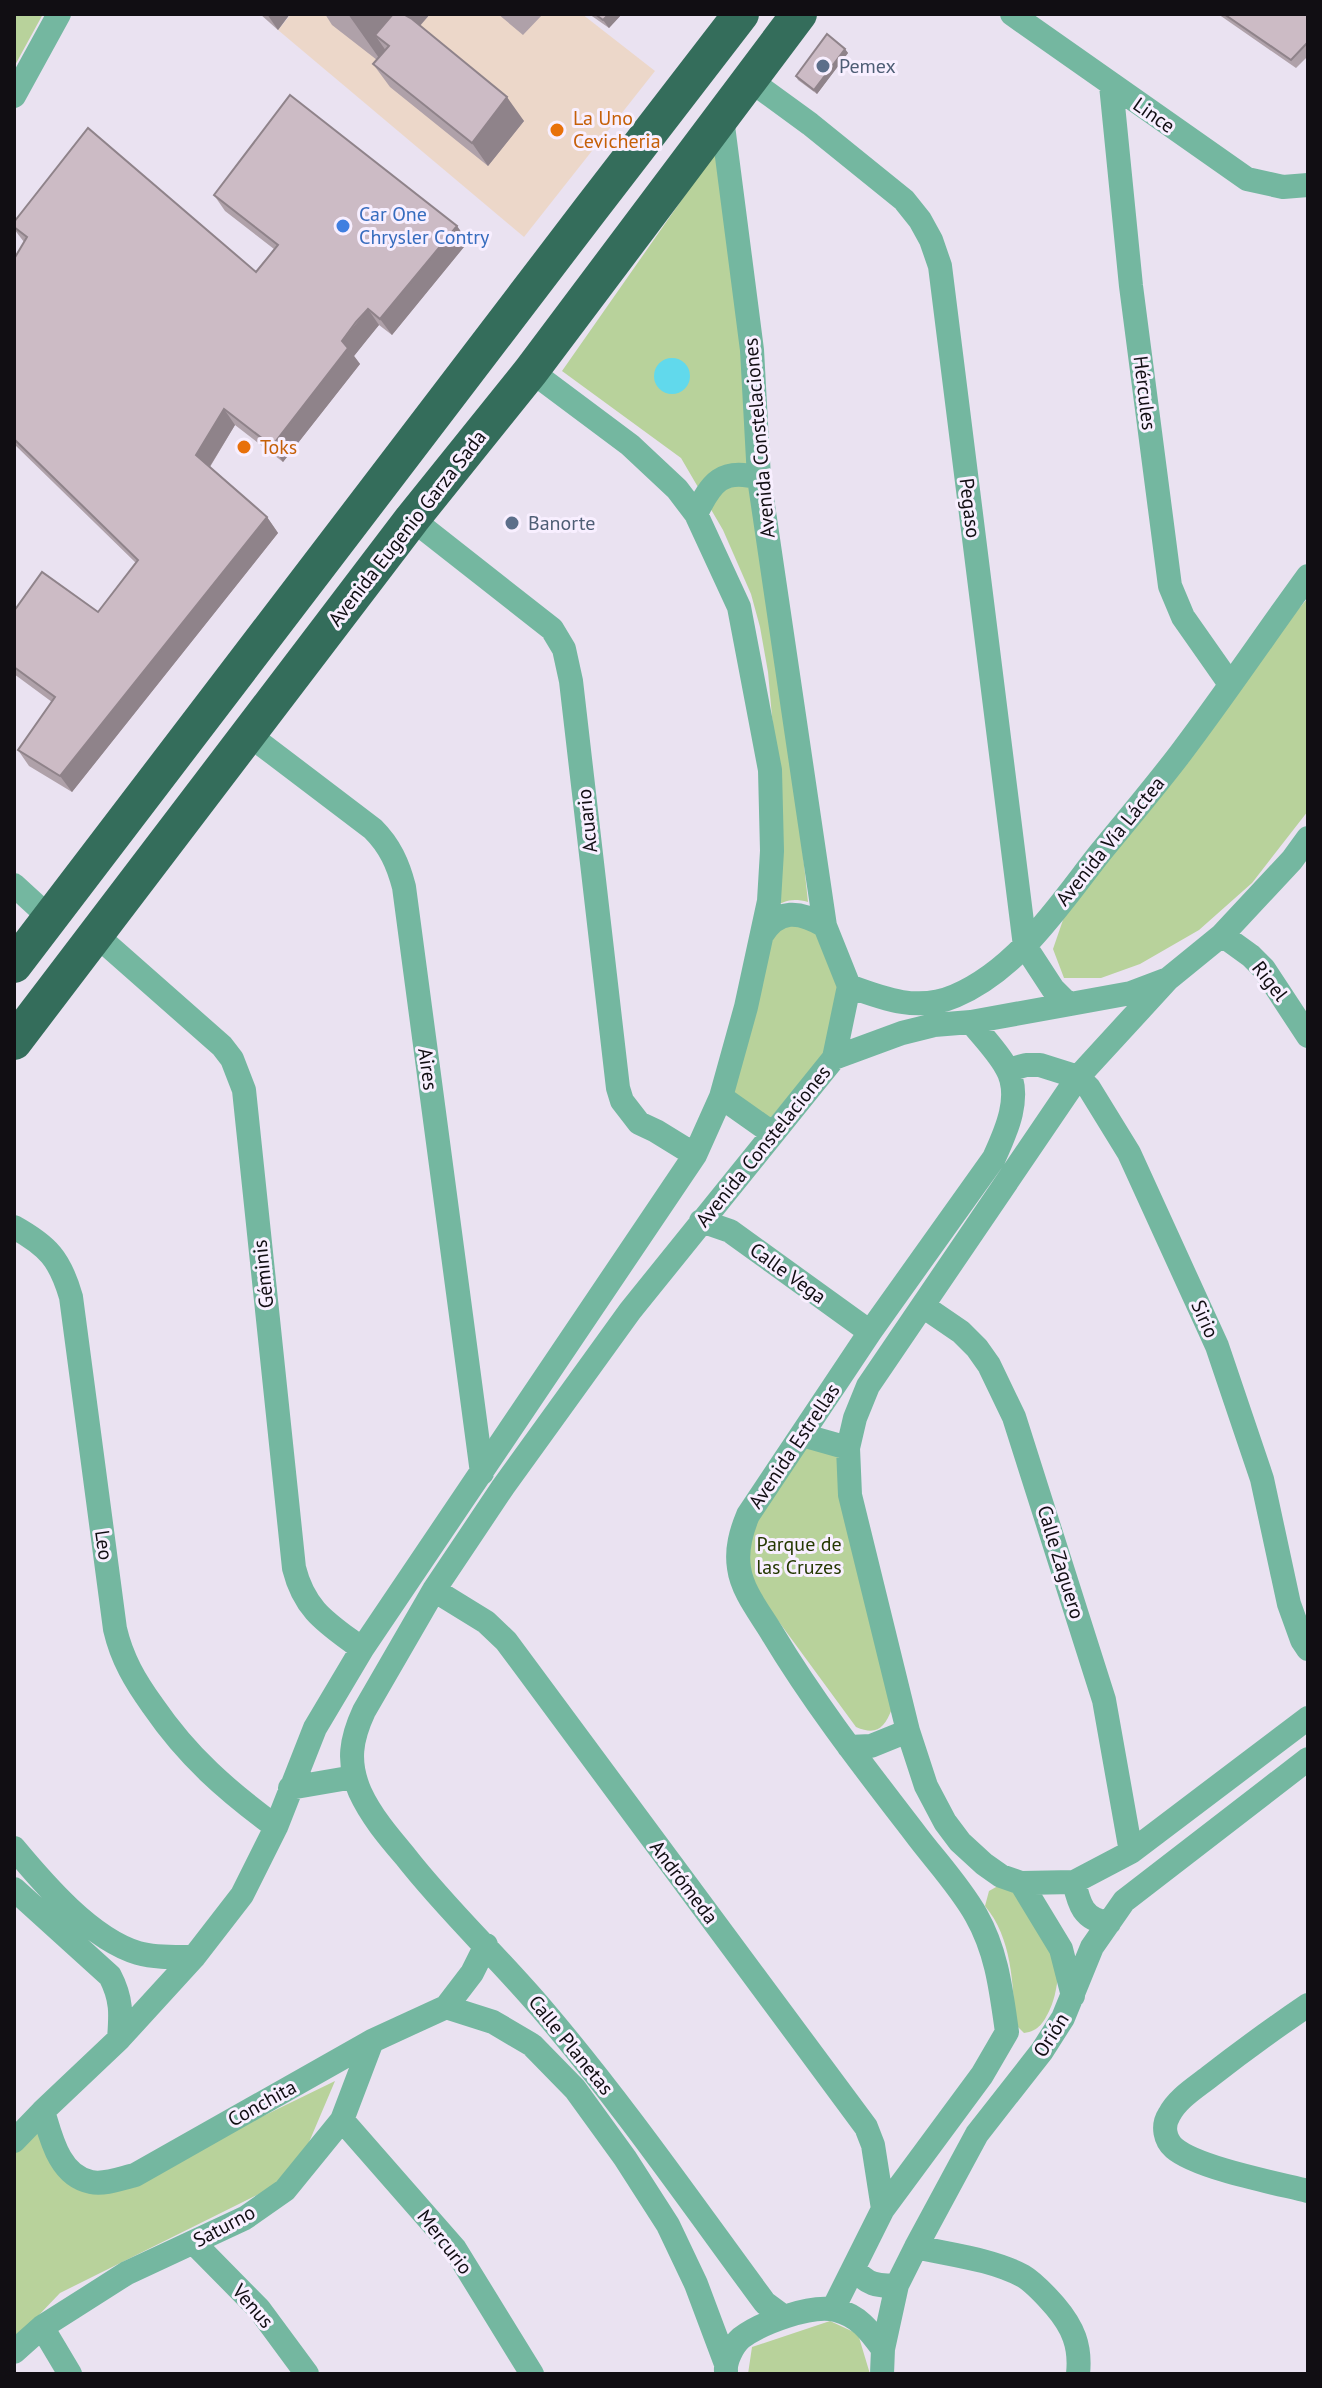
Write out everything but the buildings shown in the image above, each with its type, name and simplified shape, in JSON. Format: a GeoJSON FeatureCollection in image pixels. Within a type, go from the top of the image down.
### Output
{"type":"FeatureCollection","features":[{"type":"Feature","properties":{"kind":"highway"},"geometry":{"type":"LineString","coordinates":[[14,965],[36,926],[741,14]]}},
{"type":"Feature","properties":{"kind":"highway","name":"Avenida Eugenio Garza Sada"},"geometry":{"type":"LineString","coordinates":[[14,1042],[412,519],[531,371],[799,14]]}},
{"type":"Feature","properties":{"kind":"street"},"geometry":{"type":"LineString","coordinates":[[14,96],[59,14]]}},
{"type":"Feature","properties":{"kind":"street","name":"Lince"},"geometry":{"type":"LineString","coordinates":[[1012,14],[1247,179],[1283,187],[1308,185]]}},
{"type":"Feature","properties":{"kind":"street","name":"Pegaso"},"geometry":{"type":"LineString","coordinates":[[751,81],[904,200],[931,240],[940,266],[1025,946],[1045,978],[1068,1004]]}},
{"type":"Feature","properties":{"kind":"street","name":"Hércules"},"geometry":{"type":"LineString","coordinates":[[1111,85],[1131,286],[1170,586],[1183,617],[1230,684]]}},
{"type":"Feature","properties":{"kind":"street","name":"Avenida Constelaciones"},"geometry":{"type":"LineString","coordinates":[[354,1777],[354,1731],[434,1590],[503,1487],[630,1311],[834,1058],[849,986],[825,926],[759,478],[752,350],[722,118]]}},
{"type":"Feature","properties":{"kind":"street"},"geometry":{"type":"LineString","coordinates":[[16,2136],[119,2039],[194,1957],[242,1895],[276,1827],[315,1728],[362,1649],[695,1155],[721,1097],[762,935],[769,901],[772,851],[770,770],[739,607],[696,514],[677,489],[630,445],[531,371]]}},
{"type":"Feature","properties":{"kind":"street"},"geometry":{"type":"LineString","coordinates":[[696,514],[707,491],[720,479],[739,474],[759,478]]}},
{"type":"Feature","properties":{"kind":"street","name":"Acuario"},"geometry":{"type":"LineString","coordinates":[[412,519],[558,636],[568,661],[571,681],[618,1088],[622,1101],[639,1123],[695,1155]]}},
{"type":"Feature","properties":{"kind":"street","name":"Avenida Vía Láctea"},"geometry":{"type":"LineString","coordinates":[[849,986],[886,1000],[909,1004],[940,1000],[984,981],[1025,946],[1181,753],[1308,576]]}},
{"type":"Feature","properties":{"kind":"street","name":"Aires"},"geometry":{"type":"LineString","coordinates":[[248,734],[373,829],[384,840],[400,870],[482,1473]]}},
{"type":"Feature","properties":{"kind":"street","name":"Avenida Estrellas"},"geometry":{"type":"LineString","coordinates":[[1073,1996],[1061,1949],[1011,1880],[960,1842],[945,1822],[926,1786],[908,1731],[850,1495],[848,1448],[855,1418],[868,1386],[1078,1077],[1168,979],[1222,935],[1292,860],[1308,838]]}},
{"type":"Feature","properties":{"kind":"street"},"geometry":{"type":"LineString","coordinates":[[14,885],[36,926]]}},
{"type":"Feature","properties":{"kind":"street"},"geometry":{"type":"LineString","coordinates":[[762,935],[769,923],[777,918],[798,914],[825,926]]}},
{"type":"Feature","properties":{"kind":"street","name":"Géminis"},"geometry":{"type":"LineString","coordinates":[[95,934],[222,1046],[239,1075],[244,1090],[294,1568],[311,1608],[362,1649]]}},
{"type":"Feature","properties":{"kind":"street","name":"Rigel"},"geometry":{"type":"LineString","coordinates":[[1222,935],[1264,969],[1308,1036]]}},
{"type":"Feature","properties":{"kind":"street","name":"Avenida Estrellas"},"geometry":{"type":"LineString","coordinates":[[1068,1004],[1131,993],[1168,979]]}},
{"type":"Feature","properties":{"kind":"street"},"geometry":{"type":"LineString","coordinates":[[834,1058],[902,1033],[934,1025],[971,1022],[1068,1004]]}},
{"type":"Feature","properties":{"kind":"street"},"geometry":{"type":"LineString","coordinates":[[971,1022],[1008,1070],[1040,1065],[1078,1077]]}},
{"type":"Feature","properties":{"kind":"street","name":"Avenida Estrellas"},"geometry":{"type":"LineString","coordinates":[[1007,2032],[999,1971],[991,1943],[974,1912],[793,1668],[747,1592],[739,1570],[739,1543],[748,1515],[870,1332],[994,1158],[1011,1113],[1008,1070]]}},
{"type":"Feature","properties":{"kind":"street","name":"Sirio"},"geometry":{"type":"LineString","coordinates":[[1078,1077],[1089,1088],[1129,1153],[1217,1346],[1262,1479],[1289,1604],[1308,1649]]}},
{"type":"Feature","properties":{"kind":"street"},"geometry":{"type":"LineString","coordinates":[[721,1097],[772,1133]]}},
{"type":"Feature","properties":{"kind":"street","name":"Calle Vega"},"geometry":{"type":"LineString","coordinates":[[701,1221],[730,1231],[870,1332]]}},
{"type":"Feature","properties":{"kind":"street","name":"Leo"},"geometry":{"type":"LineString","coordinates":[[14,1227],[46,1247],[64,1274],[71,1297],[115,1629],[127,1667],[171,1733],[202,1767],[276,1827]]}},
{"type":"Feature","properties":{"kind":"street","name":"Calle Zaguero"},"geometry":{"type":"LineString","coordinates":[[923,1306],[961,1332],[977,1348],[989,1365],[1014,1417],[1104,1700],[1131,1852]]}},
{"type":"Feature","properties":{"kind":"street"},"geometry":{"type":"LineString","coordinates":[[802,1435],[848,1448]]}},
{"type":"Feature","properties":{"kind":"street","name":"Andrómeda"},"geometry":{"type":"LineString","coordinates":[[434,1590],[486,1622],[506,1641],[866,2127],[873,2145],[883,2209]]}},
{"type":"Feature","properties":{"kind":"street"},"geometry":{"type":"LineString","coordinates":[[974,1912],[983,1886],[1011,1880],[1074,1882],[1131,1852],[1308,1718]]}},
{"type":"Feature","properties":{"kind":"street"},"geometry":{"type":"LineString","coordinates":[[849,1747],[871,1746],[908,1731]]}},
{"type":"Feature","properties":{"kind":"street","name":"Orión"},"geometry":{"type":"LineString","coordinates":[[882,2374],[883,2349],[897,2285],[977,2134],[1042,2051],[1063,2018],[1092,1947],[1124,1901],[1308,1759]]}},
{"type":"Feature","properties":{"kind":"street"},"geometry":{"type":"LineString","coordinates":[[290,1788],[354,1777]]}},
{"type":"Feature","properties":{"kind":"street","name":"Calle Planetas"},"geometry":{"type":"LineString","coordinates":[[354,1777],[367,1806],[388,1835],[436,1895],[486,1945],[596,2074],[765,2303],[784,2317]]}},
{"type":"Feature","properties":{"kind":"street"},"geometry":{"type":"LineString","coordinates":[[14,1848],[76,1913],[119,1945],[138,1953],[168,1958],[194,1957]]}},
{"type":"Feature","properties":{"kind":"street"},"geometry":{"type":"LineString","coordinates":[[1074,1882],[1081,1909],[1090,1918],[1109,1923]]}},
{"type":"Feature","properties":{"kind":"street"},"geometry":{"type":"LineString","coordinates":[[14,1889],[110,1976],[119,1994],[119,2039]]}},
{"type":"Feature","properties":{"kind":"street","name":"Conchita"},"geometry":{"type":"LineString","coordinates":[[43,2111],[54,2148],[76,2175],[91,2182],[135,2175],[372,2041],[446,2007],[472,1973],[486,1945]]}},
{"type":"Feature","properties":{"kind":"street"},"geometry":{"type":"LineString","coordinates":[[1308,2005],[1181,2099],[1168,2116],[1165,2127],[1168,2141],[1176,2150],[1192,2158],[1308,2191]]}},
{"type":"Feature","properties":{"kind":"street","name":"Calle Planetas"},"geometry":{"type":"LineString","coordinates":[[446,2007],[493,2022],[532,2045],[575,2089],[668,2225],[696,2284],[726,2369]]}},
{"type":"Feature","properties":{"kind":"street"},"geometry":{"type":"LineString","coordinates":[[1007,2032],[1042,2051]]}},
{"type":"Feature","properties":{"kind":"street","name":"Orión"},"geometry":{"type":"LineString","coordinates":[[833,2309],[883,2209],[982,2075],[1007,2032]]}},
{"type":"Feature","properties":{"kind":"street","name":"Saturno"},"geometry":{"type":"LineString","coordinates":[[14,2352],[42,2327],[127,2273],[245,2218],[285,2190],[342,2120],[372,2041]]}},
{"type":"Feature","properties":{"kind":"street","name":"Mercurio"},"geometry":{"type":"LineString","coordinates":[[342,2120],[455,2249],[532,2374]]}},
{"type":"Feature","properties":{"kind":"street","name":"Venus"},"geometry":{"type":"LineString","coordinates":[[194,2243],[259,2309],[307,2374]]}},
{"type":"Feature","properties":{"kind":"street"},"geometry":{"type":"LineString","coordinates":[[916,2247],[994,2264],[1025,2277],[1070,2324],[1078,2348],[1078,2374]]}},
{"type":"Feature","properties":{"kind":"street"},"geometry":{"type":"LineString","coordinates":[[854,2269],[872,2285],[897,2285]]}},
{"type":"Feature","properties":{"kind":"street"},"geometry":{"type":"LineString","coordinates":[[726,2369],[739,2340],[802,2311],[833,2309],[861,2321],[883,2349]]}},
{"type":"Feature","properties":{"kind":"street"},"geometry":{"type":"LineString","coordinates":[[42,2327],[70,2374]]}},
{"type":"Feature","properties":{"kind":"shaded area"},"geometry":{"type":"Polygon","coordinates":[[[291,14],[582,14],[655,71],[524,237],[278,30],[291,14]]]}},
{"type":"Feature","properties":{"kind":"green space"},"geometry":{"type":"Polygon","coordinates":[[[14,14],[43,14],[14,67],[14,14]]]}},
{"type":"Feature","properties":{"kind":"green space"},"geometry":{"type":"Polygon","coordinates":[[[718,148],[749,348],[808,902],[789,901],[772,909],[774,739],[768,672],[751,594],[723,530],[681,458],[562,371],[718,148]]]}},
{"type":"Feature","properties":{"kind":"green space"},"geometry":{"type":"Polygon","coordinates":[[[1308,598],[1308,811],[1252,883],[1199,930],[1140,964],[1101,978],[1064,978],[1053,949],[1064,917],[1308,598]]]}},
{"type":"Feature","properties":{"kind":"green space"},"geometry":{"type":"Polygon","coordinates":[[[812,922],[839,968],[831,1045],[768,1121],[731,1096],[765,947],[779,923],[812,922]]]}},
{"type":"Feature","properties":{"kind":"green space","name":"Parque de las Cruzes"},"geometry":{"type":"Polygon","coordinates":[[[804,1447],[837,1450],[892,1709],[883,1725],[875,1730],[856,1727],[752,1585],[745,1539],[804,1447]]]}},
{"type":"Feature","properties":{"kind":"green space"},"geometry":{"type":"Polygon","coordinates":[[[1005,1882],[1049,1935],[1056,1949],[1057,1985],[1053,2002],[1040,2025],[1024,2033],[1015,2024],[1006,1947],[985,1906],[989,1891],[1005,1882]]]}},
{"type":"Feature","properties":{"kind":"green space"},"geometry":{"type":"Polygon","coordinates":[[[335,2081],[304,2154],[279,2184],[60,2293],[14,2341],[14,2152],[40,2120],[45,2144],[113,2189],[335,2081]]]}},
{"type":"Feature","properties":{"kind":"green space"},"geometry":{"type":"Polygon","coordinates":[[[830,2321],[858,2334],[870,2374],[748,2374],[752,2347],[830,2321]]]}},
{"type":"Feature","properties":{"kind":"water"},"geometry":{"type":"Polygon","coordinates":[[[672,358],[684,364],[690,376],[684,388],[672,394],[660,388],[654,376],[660,364],[672,358]]]}},
{"type":"Feature","properties":{"kind":"place","name":"Pemex"},"geometry":{"type":"Point","coordinates":[823,66]}},
{"type":"Feature","properties":{"kind":"place","name":"La Uno Cevicheria"},"geometry":{"type":"Point","coordinates":[557,130]}},
{"type":"Feature","properties":{"kind":"place","name":"Car One Chrysler Contry"},"geometry":{"type":"Point","coordinates":[343,226]}},
{"type":"Feature","properties":{"kind":"place","name":"Toks"},"geometry":{"type":"Point","coordinates":[244,447]}},
{"type":"Feature","properties":{"kind":"place","name":"Banorte"},"geometry":{"type":"Point","coordinates":[512,523]}}]}
